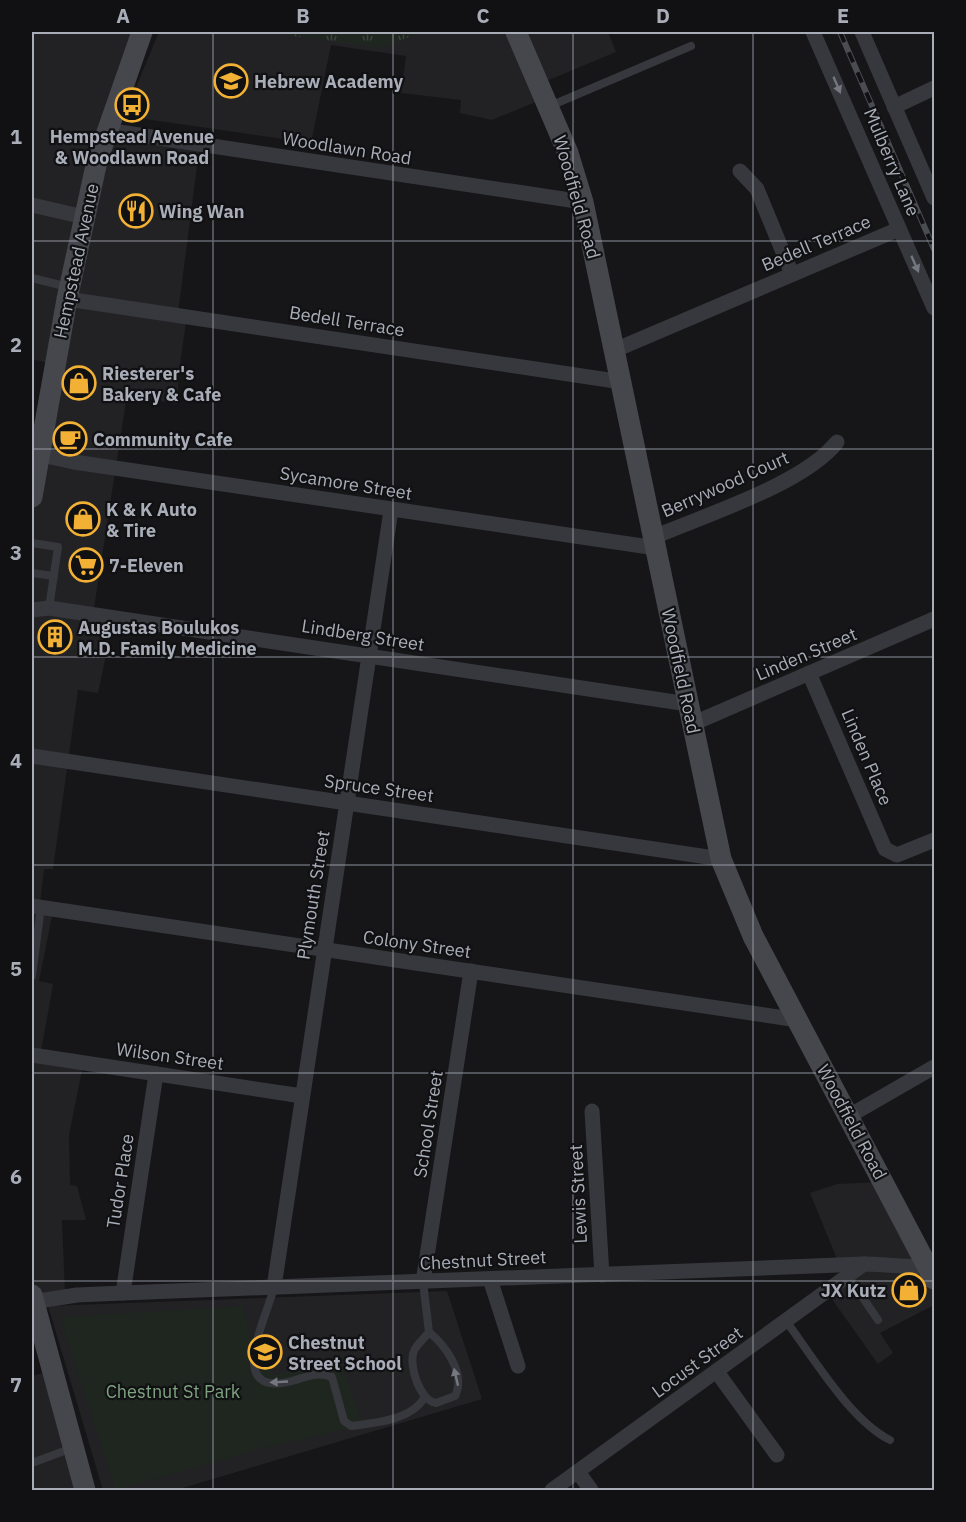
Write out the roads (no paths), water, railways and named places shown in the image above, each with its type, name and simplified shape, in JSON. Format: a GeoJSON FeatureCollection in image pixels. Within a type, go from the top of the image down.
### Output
{"type":"FeatureCollection","features":[{"type":"Feature","properties":{"kind":"main road","name":"Hempstead Avenue"},"geometry":{"type":"LineString","coordinates":[[32,497],[35,454],[84,217],[106,130],[142,32]]}},
{"type":"Feature","properties":{"kind":"main road","name":"Woodfield Road"},"geometry":{"type":"LineString","coordinates":[[516,32],[568,153],[583,202],[721,859],[753,936],[933,1270]]}},
{"type":"Feature","properties":{"kind":"main road"},"geometry":{"type":"LineString","coordinates":[[32,1299],[85,1491]]}},
{"type":"Feature","properties":{"kind":"street","name":"Mulberry Lane"},"geometry":{"type":"LineString","coordinates":[[813,32],[934,308]]}},
{"type":"Feature","properties":{"kind":"street"},"geometry":{"type":"LineString","coordinates":[[862,32],[934,198]]}},
{"type":"Feature","properties":{"kind":"street"},"geometry":{"type":"LineString","coordinates":[[894,107],[934,88]]}},
{"type":"Feature","properties":{"kind":"street","name":"Woodlawn Road"},"geometry":{"type":"LineString","coordinates":[[106,130],[583,202]]}},
{"type":"Feature","properties":{"kind":"street"},"geometry":{"type":"LineString","coordinates":[[740,171],[757,189],[792,274]]}},
{"type":"Feature","properties":{"kind":"street"},"geometry":{"type":"LineString","coordinates":[[32,205],[84,217]]}},
{"type":"Feature","properties":{"kind":"street","name":"Bedell Terrace"},"geometry":{"type":"LineString","coordinates":[[615,350],[899,229]]}},
{"type":"Feature","properties":{"kind":"street","name":"Bedell Terrace"},"geometry":{"type":"LineString","coordinates":[[68,293],[622,382]]}},
{"type":"Feature","properties":{"kind":"street","name":"Berrywood Court"},"geometry":{"type":"LineString","coordinates":[[655,542],[791,479],[822,457],[837,442]]}},
{"type":"Feature","properties":{"kind":"street","name":"Sycamore Street"},"geometry":{"type":"LineString","coordinates":[[35,454],[74,462],[391,510],[655,542]]}},
{"type":"Feature","properties":{"kind":"street","name":"Plymouth Street"},"geometry":{"type":"LineString","coordinates":[[274,1287],[391,510]]}},
{"type":"Feature","properties":{"kind":"street","name":"Lindberg Street"},"geometry":{"type":"LineString","coordinates":[[32,610],[49,608],[369,656],[690,714]]}},
{"type":"Feature","properties":{"kind":"street","name":"Linden Street"},"geometry":{"type":"LineString","coordinates":[[690,714],[809,673],[934,619]]}},
{"type":"Feature","properties":{"kind":"street","name":"Linden Place"},"geometry":{"type":"LineString","coordinates":[[809,673],[885,849],[892,854],[906,853],[934,840]]}},
{"type":"Feature","properties":{"kind":"street","name":"Spruce Street"},"geometry":{"type":"LineString","coordinates":[[32,756],[721,859]]}},
{"type":"Feature","properties":{"kind":"street","name":"Colony Street"},"geometry":{"type":"LineString","coordinates":[[36,907],[798,1020]]}},
{"type":"Feature","properties":{"kind":"street","name":"School Street"},"geometry":{"type":"LineString","coordinates":[[423,1282],[471,971]]}},
{"type":"Feature","properties":{"kind":"street","name":"Wilson Street"},"geometry":{"type":"LineString","coordinates":[[32,1055],[302,1096]]}},
{"type":"Feature","properties":{"kind":"street"},"geometry":{"type":"LineString","coordinates":[[849,1116],[934,1067]]}},
{"type":"Feature","properties":{"kind":"street","name":"Tudor Place"},"geometry":{"type":"LineString","coordinates":[[123,1293],[156,1074]]}},
{"type":"Feature","properties":{"kind":"street","name":"Lewis Street"},"geometry":{"type":"LineString","coordinates":[[592,1111],[602,1275]]}},
{"type":"Feature","properties":{"kind":"street","name":"Chestnut Street"},"geometry":{"type":"LineString","coordinates":[[32,1299],[123,1293],[893,1263],[933,1270]]}},
{"type":"Feature","properties":{"kind":"street","name":"Locust Street"},"geometry":{"type":"LineString","coordinates":[[552,1491],[864,1264]]}},
{"type":"Feature","properties":{"kind":"street"},"geometry":{"type":"LineString","coordinates":[[490,1279],[518,1366]]}},
{"type":"Feature","properties":{"kind":"street"},"geometry":{"type":"LineString","coordinates":[[717,1372],[777,1455]]}},
{"type":"Feature","properties":{"kind":"street"},"geometry":{"type":"LineString","coordinates":[[578,1472],[591,1491]]}},
{"type":"Feature","properties":{"kind":"lane"},"geometry":{"type":"LineString","coordinates":[[548,107],[691,46]]}},
{"type":"Feature","properties":{"kind":"lane"},"geometry":{"type":"LineString","coordinates":[[32,278],[68,293]]}},
{"type":"Feature","properties":{"kind":"lane"},"geometry":{"type":"LineString","coordinates":[[32,543],[58,547],[49,608]]}},
{"type":"Feature","properties":{"kind":"lane"},"geometry":{"type":"LineString","coordinates":[[32,573],[54,576]]}},
{"type":"Feature","properties":{"kind":"lane"},"geometry":{"type":"LineString","coordinates":[[32,976],[36,907]]}},
{"type":"Feature","properties":{"kind":"lane"},"geometry":{"type":"LineString","coordinates":[[848,1276],[878,1320]]}},
{"type":"Feature","properties":{"kind":"lane"},"geometry":{"type":"LineString","coordinates":[[423,1282],[429,1332],[449,1354],[459,1389],[455,1396],[447,1401],[436,1403],[424,1398],[418,1386],[413,1361],[414,1350],[429,1332]]}},
{"type":"Feature","properties":{"kind":"lane"},"geometry":{"type":"LineString","coordinates":[[274,1287],[256,1336],[253,1365],[258,1375],[277,1385],[322,1373],[332,1377],[344,1421],[351,1426],[378,1423],[419,1407],[424,1398]]}},
{"type":"Feature","properties":{"kind":"lane"},"geometry":{"type":"LineString","coordinates":[[786,1321],[857,1415],[876,1433],[890,1440]]}},
{"type":"Feature","properties":{"kind":"lane"},"geometry":{"type":"LineString","coordinates":[[32,1463],[73,1447]]}},
{"type":"Feature","properties":{"kind":"railway"},"geometry":{"type":"LineString","coordinates":[[840,32],[934,249]]}},
{"type":"Feature","properties":{"kind":"place","name":"Hebrew Academy"},"geometry":{"type":"Point","coordinates":[231,81]}},
{"type":"Feature","properties":{"kind":"place","name":"Hempstead Avenue & Woodlawn Road"},"geometry":{"type":"Point","coordinates":[132,105]}},
{"type":"Feature","properties":{"kind":"place","name":"Wing Wan"},"geometry":{"type":"Point","coordinates":[136,211]}},
{"type":"Feature","properties":{"kind":"place","name":"Riesterer's Bakery & Cafe"},"geometry":{"type":"Point","coordinates":[79,383]}},
{"type":"Feature","properties":{"kind":"place","name":"Community Cafe"},"geometry":{"type":"Point","coordinates":[70,439]}},
{"type":"Feature","properties":{"kind":"place","name":"K & K Auto & Tire"},"geometry":{"type":"Point","coordinates":[83,519]}},
{"type":"Feature","properties":{"kind":"place","name":"7-Eleven"},"geometry":{"type":"Point","coordinates":[86,565]}},
{"type":"Feature","properties":{"kind":"place","name":"Augustas Boulukos M.D. Family Medicine"},"geometry":{"type":"Point","coordinates":[55,637]}},
{"type":"Feature","properties":{"kind":"place","name":"JX Kutz"},"geometry":{"type":"Point","coordinates":[909,1290]}},
{"type":"Feature","properties":{"kind":"place","name":"Chestnut Street School"},"geometry":{"type":"Point","coordinates":[265,1352]}},
{"type":"Feature","properties":{"kind":"park label","name":"Chestnut St Park"},"geometry":{"type":"Point","coordinates":[173,1391]}}]}
